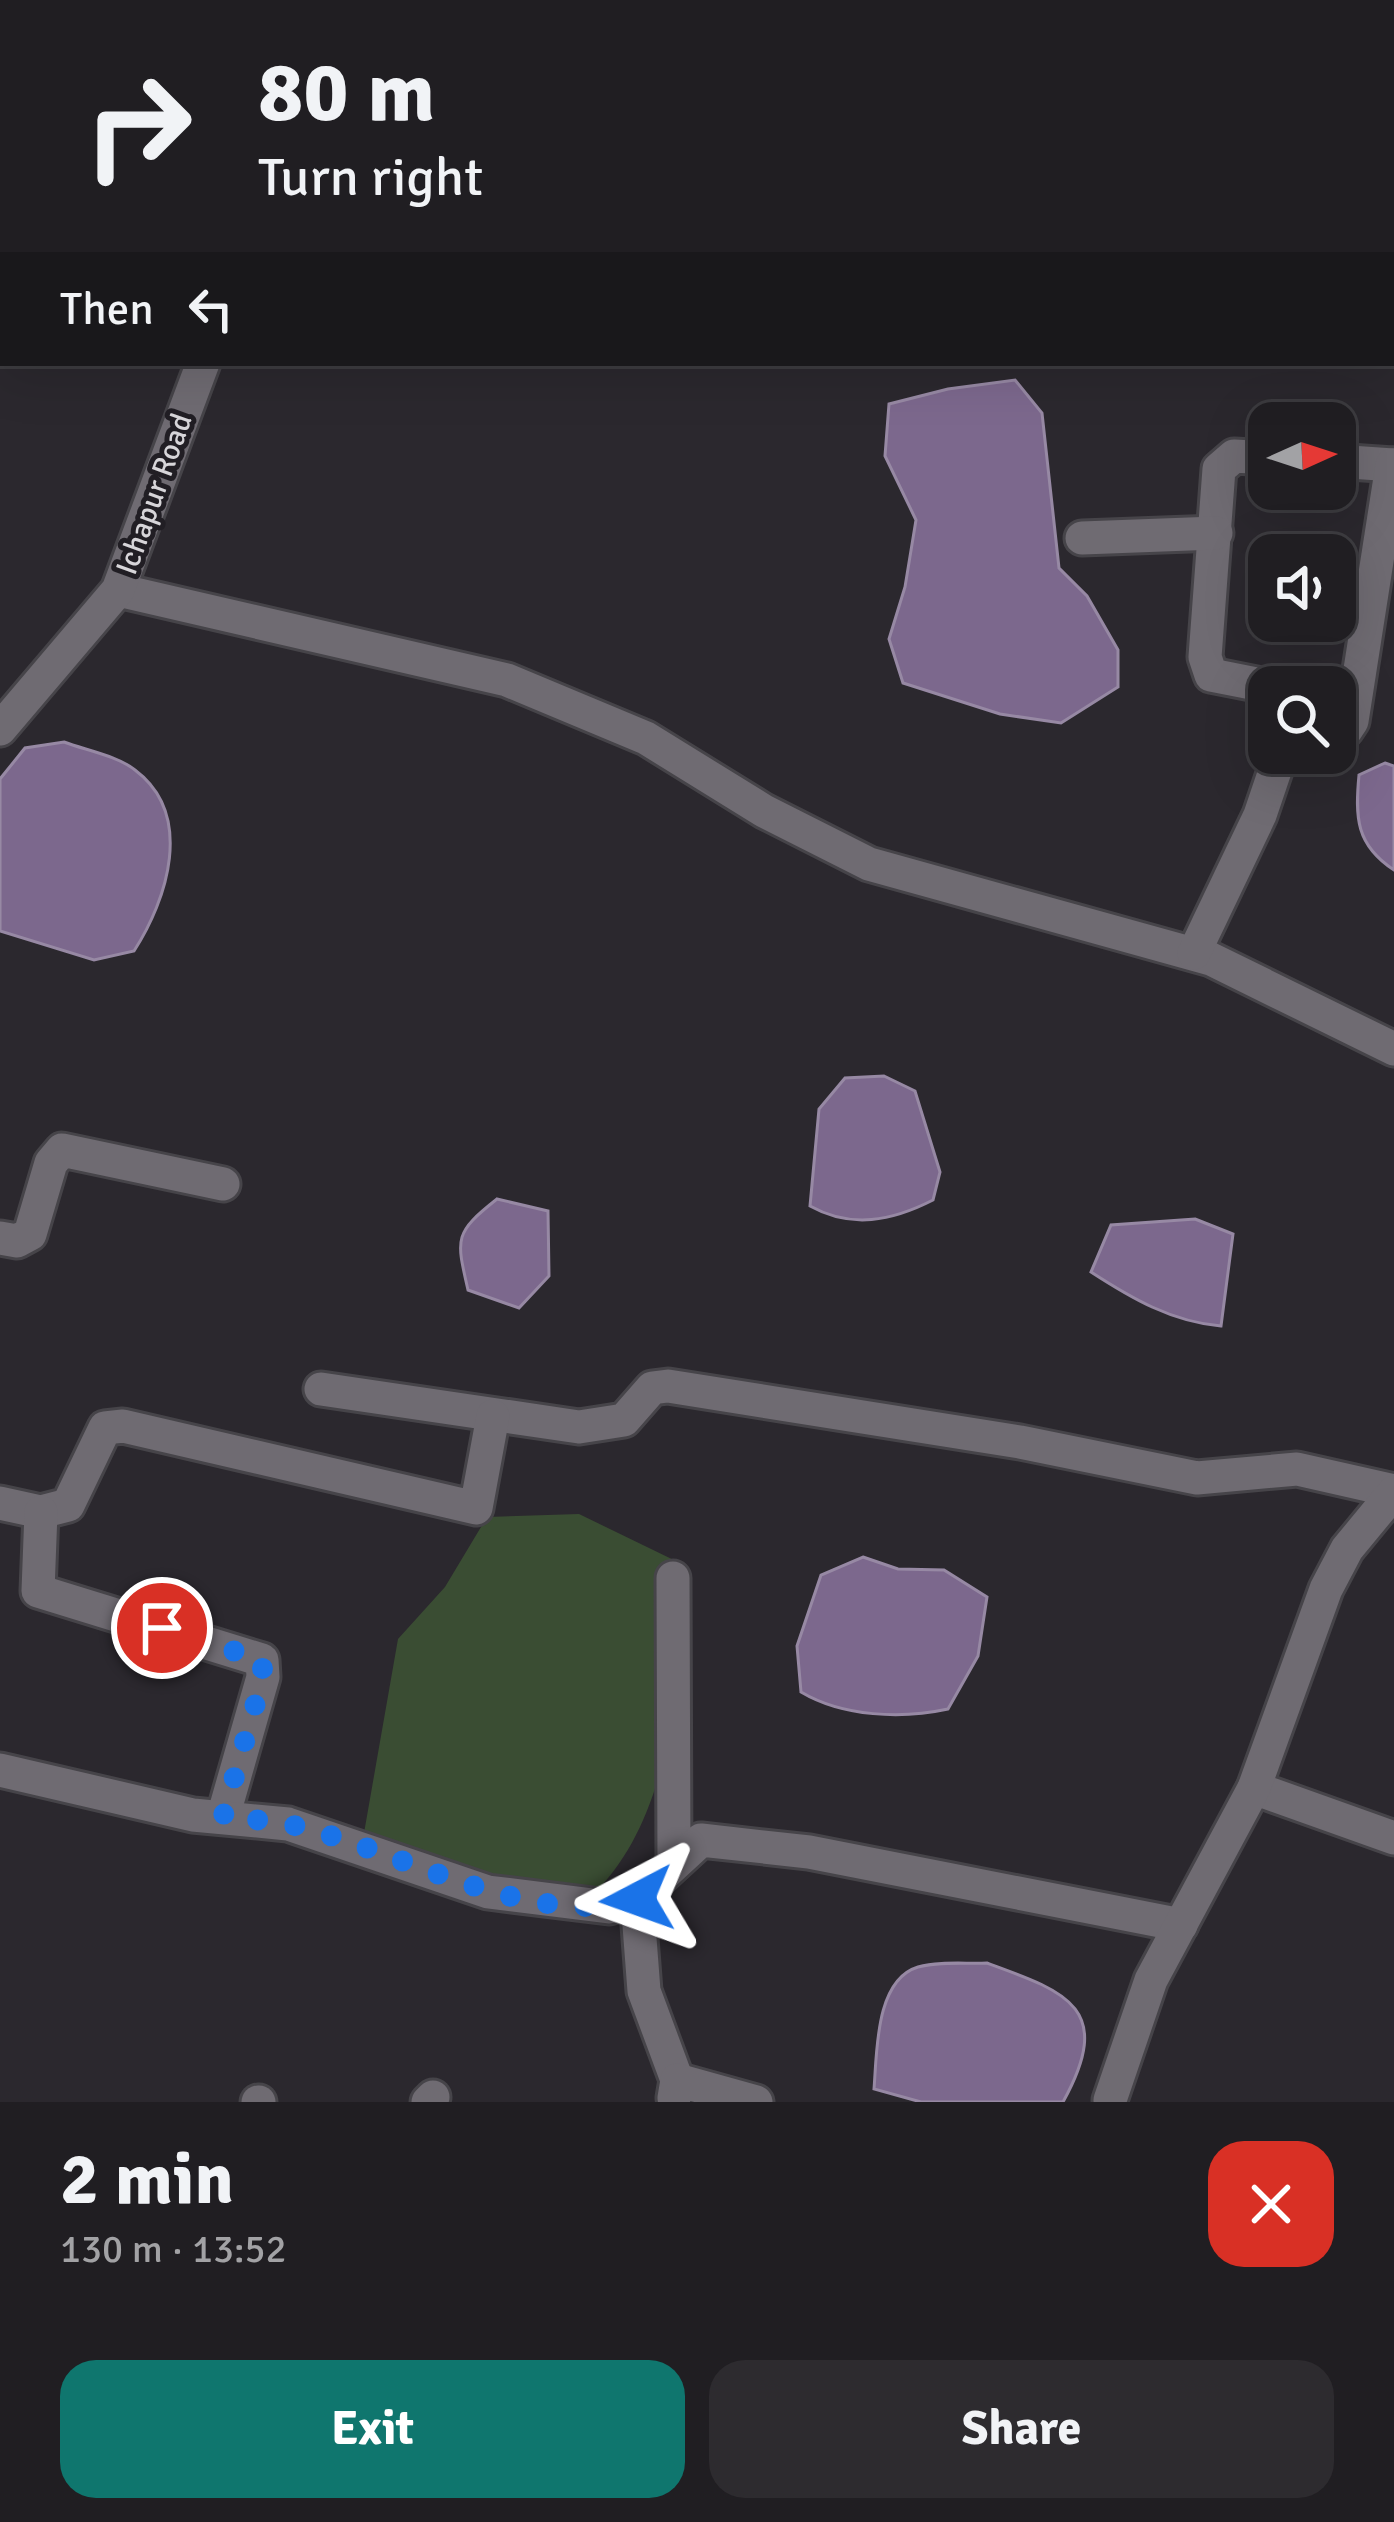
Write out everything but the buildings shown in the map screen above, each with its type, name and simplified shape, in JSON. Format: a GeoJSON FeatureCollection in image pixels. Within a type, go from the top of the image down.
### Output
{"type":"FeatureCollection","features":[{"type":"Feature","properties":{"kind":"street","name":"Ichapur Road"},"geometry":{"type":"LineString","coordinates":[[0,728],[118,590],[201,366]]}},
{"type":"Feature","properties":{"kind":"street"},"geometry":{"type":"LineString","coordinates":[[1248,456],[1234,455],[1223,461],[1206,670],[1248,682]]}},
{"type":"Feature","properties":{"kind":"street"},"geometry":{"type":"LineString","coordinates":[[1356,462],[1393,465],[1384,590],[1356,705]]}},
{"type":"Feature","properties":{"kind":"street"},"geometry":{"type":"LineString","coordinates":[[1082,538],[1216,533]]}},
{"type":"Feature","properties":{"kind":"street"},"geometry":{"type":"LineString","coordinates":[[118,590],[507,680],[646,738],[764,811],[869,863],[1194,953],[1394,1048]]}},
{"type":"Feature","properties":{"kind":"street"},"geometry":{"type":"LineString","coordinates":[[1194,953],[1260,815],[1274,774]]}},
{"type":"Feature","properties":{"kind":"street"},"geometry":{"type":"LineString","coordinates":[[0,1238],[17,1241],[30,1234],[51,1163],[62,1150],[223,1184]]}},
{"type":"Feature","properties":{"kind":"street"},"geometry":{"type":"LineString","coordinates":[[321,1389],[579,1427],[604,1425],[631,1415],[652,1388],[668,1386],[1020,1442],[1196,1478],[1297,1469],[1394,1491],[1347,1549],[1326,1589],[1254,1788],[1151,1980],[1109,2101],[1121,2102]]}},
{"type":"Feature","properties":{"kind":"street"},"geometry":{"type":"LineString","coordinates":[[0,1503],[41,1512],[68,1504],[105,1428],[123,1426],[476,1508],[493,1416]]}},
{"type":"Feature","properties":{"kind":"street"},"geometry":{"type":"LineString","coordinates":[[41,1512],[38,1591],[262,1660],[263,1677],[223,1817]]}},
{"type":"Feature","properties":{"kind":"street"},"geometry":{"type":"LineString","coordinates":[[673,1578],[674,1863]]}},
{"type":"Feature","properties":{"kind":"street"},"geometry":{"type":"LineString","coordinates":[[0,1770],[223,1817],[288,1824],[488,1892],[610,1907],[637,1899],[701,1840],[809,1852],[1181,1924]]}},
{"type":"Feature","properties":{"kind":"street"},"geometry":{"type":"LineString","coordinates":[[1254,1788],[1394,1838]]}},
{"type":"Feature","properties":{"kind":"street"},"geometry":{"type":"LineString","coordinates":[[637,1899],[644,1991],[675,2091],[756,2102]]}},
{"type":"Feature","properties":{"kind":"green space"},"geometry":{"type":"Polygon","coordinates":[[[579,1514],[682,1564],[680,1649],[668,1740],[640,1826],[619,1863],[592,1895],[490,1884],[364,1833],[398,1639],[445,1587],[487,1517],[579,1514]]]}},
{"type":"Feature","properties":{"kind":"shaded area"},"geometry":{"type":"Polygon","coordinates":[[[1015,380],[1042,413],[1059,568],[1087,596],[1118,650],[1118,687],[1061,723],[1000,714],[903,683],[889,639],[905,587],[916,520],[885,456],[889,404],[948,389],[1015,380]]]}},
{"type":"Feature","properties":{"kind":"shaded area"},"geometry":{"type":"Polygon","coordinates":[[[64,742],[128,765],[154,789],[165,810],[170,834],[165,883],[134,951],[94,960],[0,931],[0,779],[25,748],[64,742]]]}},
{"type":"Feature","properties":{"kind":"shaded area"},"geometry":{"type":"Polygon","coordinates":[[[1385,763],[1394,766],[1394,870],[1372,851],[1358,817],[1359,775],[1385,763]]]}},
{"type":"Feature","properties":{"kind":"shaded area"},"geometry":{"type":"Polygon","coordinates":[[[884,1076],[915,1091],[940,1172],[933,1200],[872,1220],[841,1218],[810,1206],[819,1109],[845,1078],[884,1076]]]}},
{"type":"Feature","properties":{"kind":"shaded area"},"geometry":{"type":"Polygon","coordinates":[[[497,1199],[548,1211],[549,1276],[519,1308],[468,1290],[464,1273],[461,1247],[466,1229],[497,1199]]]}},
{"type":"Feature","properties":{"kind":"shaded area"},"geometry":{"type":"Polygon","coordinates":[[[1195,1219],[1233,1234],[1221,1326],[1169,1314],[1091,1272],[1111,1225],[1195,1219]]]}},
{"type":"Feature","properties":{"kind":"shaded area"},"geometry":{"type":"Polygon","coordinates":[[[863,1557],[898,1569],[944,1570],[987,1597],[978,1656],[948,1709],[873,1714],[835,1707],[801,1692],[797,1646],[821,1575],[863,1557]]]}},
{"type":"Feature","properties":{"kind":"shaded area"},"geometry":{"type":"Polygon","coordinates":[[[987,1963],[1060,1995],[1083,2024],[1078,2070],[1063,2102],[921,2102],[874,2089],[881,2019],[893,1986],[904,1974],[926,1965],[987,1963]]]}},
{"type":"Feature","properties":{"kind":"route"},"geometry":{"type":"LineString","coordinates":[[162,1628],[256,1654],[262,1660],[263,1677],[223,1817],[288,1824],[488,1892],[610,1907],[637,1899]]}}]}
